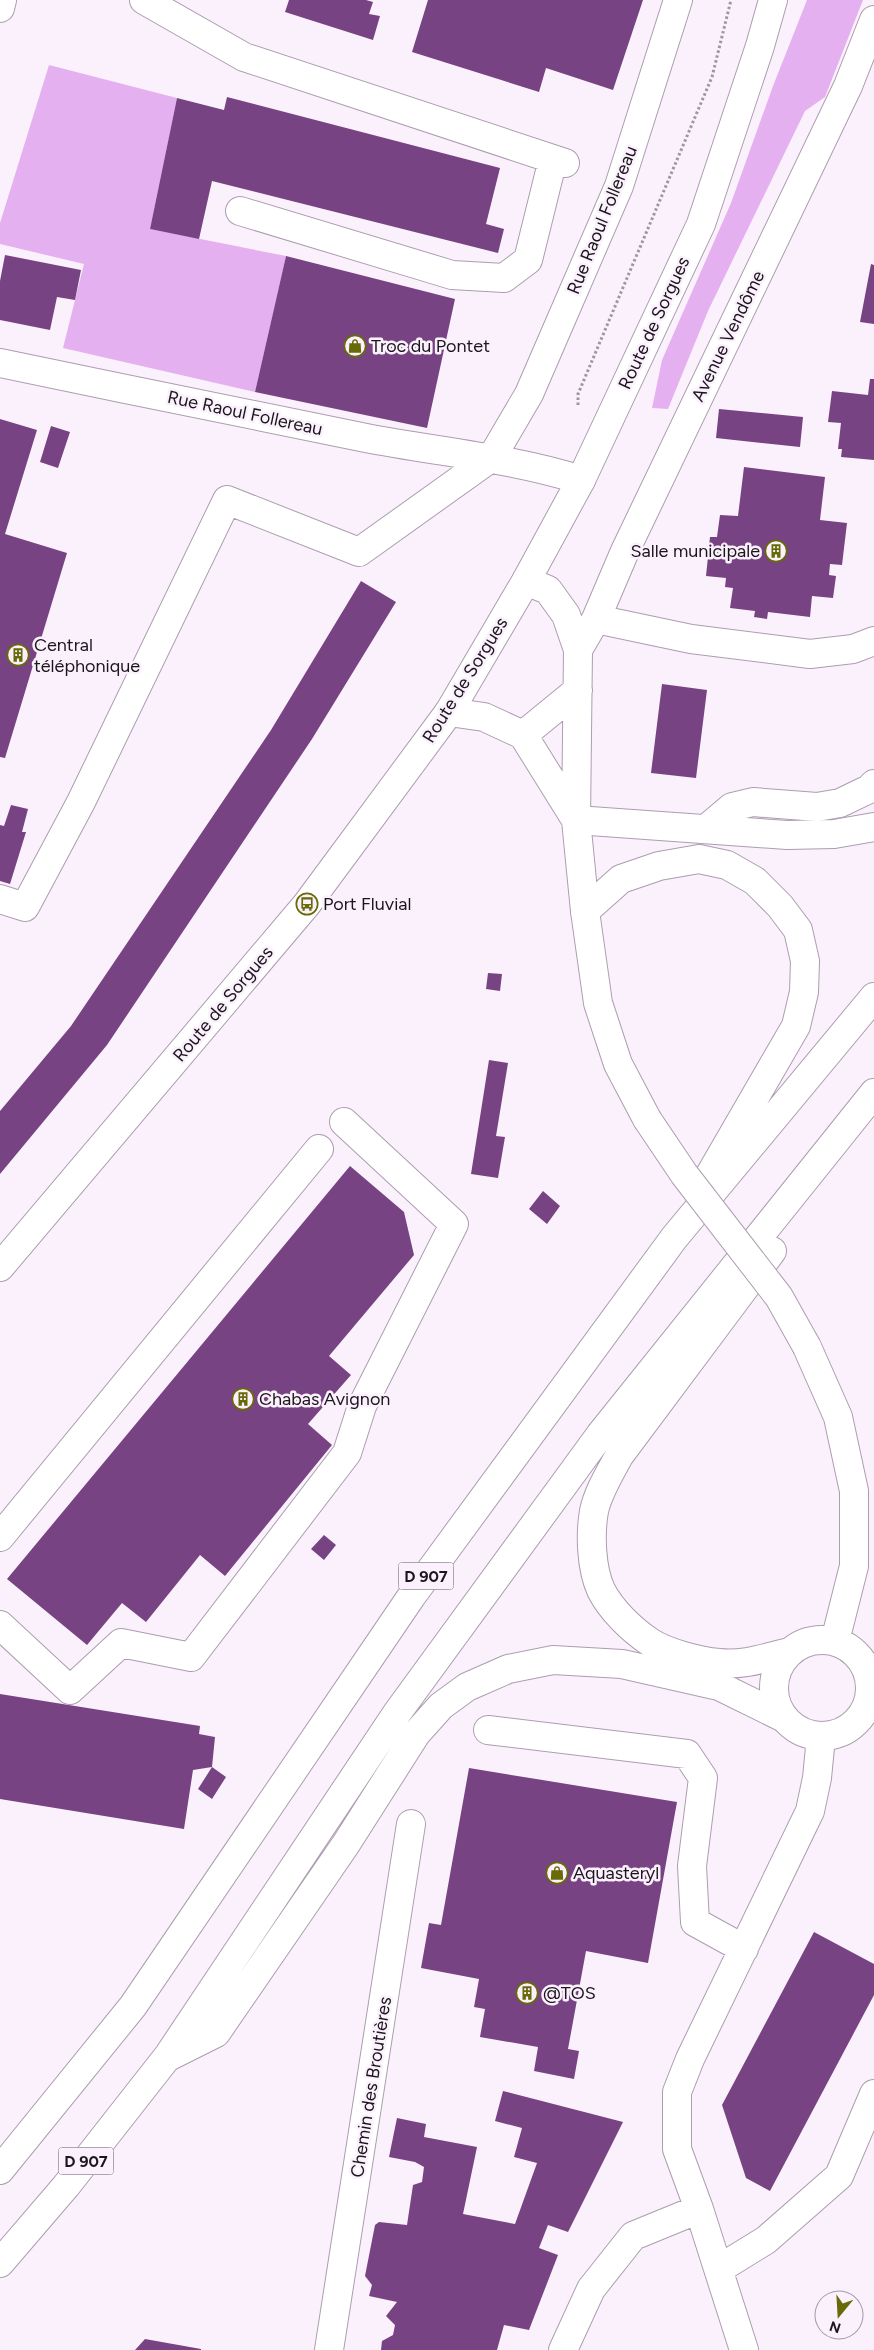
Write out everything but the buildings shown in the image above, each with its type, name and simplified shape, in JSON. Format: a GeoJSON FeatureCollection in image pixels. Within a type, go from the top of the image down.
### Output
{"type":"FeatureCollection","features":[{"type":"Feature","properties":{"kind":"main road"},"geometry":{"type":"LineString","coordinates":[[0,8],[2,0]]}},
{"type":"Feature","properties":{"kind":"main road"},"geometry":{"type":"LineString","coordinates":[[144,0],[244,57],[559,161],[528,260],[504,278],[452,275],[240,211]]}},
{"type":"Feature","properties":{"kind":"main road","name":"Rue Raoul Follereau"},"geometry":{"type":"LineString","coordinates":[[492,457],[529,394],[619,186],[678,0]]}},
{"type":"Feature","properties":{"kind":"main road","name":"Route de Sorgues"},"geometry":{"type":"LineString","coordinates":[[0,1267],[307,904],[449,712],[526,581],[581,480],[700,224],[760,46],[773,0]]}},
{"type":"Feature","properties":{"kind":"main road","name":"Avenue Vendôme"},"geometry":{"type":"LineString","coordinates":[[578,650],[596,619],[625,551],[848,86],[874,20]]}},
{"type":"Feature","properties":{"kind":"main road","name":"Rue Raoul Follereau"},"geometry":{"type":"LineString","coordinates":[[0,363],[368,438],[492,457],[542,468],[581,480]]}},
{"type":"Feature","properties":{"kind":"main road"},"geometry":{"type":"LineString","coordinates":[[0,900],[24,907],[81,802],[227,500],[359,552],[492,457]]}},
{"type":"Feature","properties":{"kind":"main road"},"geometry":{"type":"LineString","coordinates":[[526,581],[548,590],[566,615],[578,650],[576,820],[585,911],[598,1003],[618,1064],[646,1119],[684,1174],[779,1297],[807,1347],[838,1417],[854,1491],[854,1566],[835,1642]]}},
{"type":"Feature","properties":{"kind":"main road"},"geometry":{"type":"LineString","coordinates":[[596,619],[691,639],[810,654],[853,650],[874,641]]}},
{"type":"Feature","properties":{"kind":"main road"},"geometry":{"type":"LineString","coordinates":[[523,735],[578,690]]}},
{"type":"Feature","properties":{"kind":"main road"},"geometry":{"type":"LineString","coordinates":[[449,712],[484,717],[523,735],[576,820]]}},
{"type":"Feature","properties":{"kind":"main road"},"geometry":{"type":"LineString","coordinates":[[706,829],[732,807],[753,802],[817,807],[840,803],[869,789],[874,784]]}},
{"type":"Feature","properties":{"kind":"main road"},"geometry":{"type":"LineString","coordinates":[[576,820],[787,835],[834,834],[874,827]]}},
{"type":"Feature","properties":{"kind":"main road"},"geometry":{"type":"LineString","coordinates":[[585,911],[621,878],[659,866],[699,860],[727,865],[755,881],[780,906],[798,930],[805,961],[804,992],[796,1026],[753,1097],[674,1238]]}},
{"type":"Feature","properties":{"kind":"main road","name":"D 907"},"geometry":{"type":"LineString","coordinates":[[0,2170],[133,2006],[411,1597],[674,1238],[874,997]]}},
{"type":"Feature","properties":{"kind":"main road","name":"D 907"},"geometry":{"type":"LineString","coordinates":[[0,2262],[66,2186],[168,2056],[397,1713],[600,1435],[874,1093]]}},
{"type":"Feature","properties":{"kind":"main road"},"geometry":{"type":"LineString","coordinates":[[790,1652],[779,1666],[774,1683],[775,1702],[784,1718],[794,1728],[807,1735],[821,1737],[839,1734],[854,1725],[865,1712],[870,1695],[870,1678],[863,1662],[851,1649],[835,1642],[812,1641],[790,1652],[751,1662],[720,1664],[682,1655],[651,1643],[620,1616],[601,1590],[594,1565],[592,1538],[594,1510],[604,1484],[619,1456],[874,1111]]}},
{"type":"Feature","properties":{"kind":"main road"},"geometry":{"type":"LineString","coordinates":[[5,1637],[70,1690],[121,1643],[190,1658],[347,1453],[362,1406],[454,1224],[344,1122]]}},
{"type":"Feature","properties":{"kind":"main road"},"geometry":{"type":"LineString","coordinates":[[0,1537],[319,1149]]}},
{"type":"Feature","properties":{"kind":"main road"},"geometry":{"type":"LineString","coordinates":[[168,2056],[216,2033],[346,1844],[416,1734],[442,1706],[466,1687],[508,1669],[554,1660],[622,1664],[660,1671],[719,1686],[784,1718]]}},
{"type":"Feature","properties":{"kind":"main road"},"geometry":{"type":"LineString","coordinates":[[488,1730],[687,1754],[703,1778],[692,1866],[695,1922],[744,1949]]}},
{"type":"Feature","properties":{"kind":"main road"},"geometry":{"type":"LineString","coordinates":[[744,2350],[699,2209],[676,2149],[677,2092],[690,2059],[810,1811],[817,1778],[821,1737]]}},
{"type":"Feature","properties":{"kind":"main road","name":"Chemin des Broutières"},"geometry":{"type":"LineString","coordinates":[[329,2350],[411,1824]]}},
{"type":"Feature","properties":{"kind":"main road"},"geometry":{"type":"LineString","coordinates":[[718,2269],[766,2240],[839,2176],[874,2094]]}},
{"type":"Feature","properties":{"kind":"main road"},"geometry":{"type":"LineString","coordinates":[[563,2350],[591,2289],[633,2236],[699,2209]]}},
{"type":"Feature","properties":{"kind":"path"},"geometry":{"type":"LineString","coordinates":[[579,413],[578,394],[712,77],[731,0]]}},
{"type":"Feature","properties":{"kind":"shaded area"},"geometry":{"type":"Polygon","coordinates":[[[807,0],[863,0],[825,97],[805,111],[708,311],[668,409],[652,408],[662,360],[731,203],[773,86],[807,0]]]}},
{"type":"Feature","properties":{"kind":"shaded area"},"geometry":{"type":"Polygon","coordinates":[[[49,65],[177,98],[150,229],[286,256],[255,392],[63,348],[84,264],[0,244],[0,223],[49,65]]]}},
{"type":"Feature","properties":{"kind":"place","name":"Troc du Pontet"},"geometry":{"type":"Point","coordinates":[355,346]}},
{"type":"Feature","properties":{"kind":"place","name":"Salle municipale"},"geometry":{"type":"Point","coordinates":[776,551]}},
{"type":"Feature","properties":{"kind":"place","name":"Central téléphonique"},"geometry":{"type":"Point","coordinates":[18,655]}},
{"type":"Feature","properties":{"kind":"place","name":"Port Fluvial"},"geometry":{"type":"Point","coordinates":[307,904]}},
{"type":"Feature","properties":{"kind":"place","name":"Chabas Avignon"},"geometry":{"type":"Point","coordinates":[243,1399]}},
{"type":"Feature","properties":{"kind":"place","name":"Aquasteryl"},"geometry":{"type":"Point","coordinates":[557,1873]}},
{"type":"Feature","properties":{"kind":"place","name":"@TOS"},"geometry":{"type":"Point","coordinates":[527,1993]}}]}
